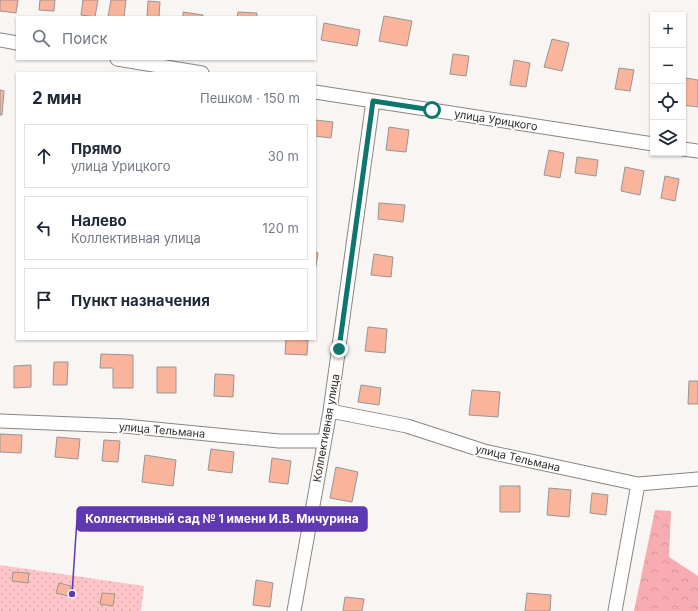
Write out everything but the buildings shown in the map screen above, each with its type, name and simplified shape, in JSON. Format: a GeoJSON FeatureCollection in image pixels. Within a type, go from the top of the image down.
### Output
{"type":"FeatureCollection","features":[{"type":"Feature","properties":{"kind":"street"},"geometry":{"type":"LineString","coordinates":[[0,40],[16,42]]}},
{"type":"Feature","properties":{"kind":"street"},"geometry":{"type":"LineString","coordinates":[[123,60],[196,72]]}},
{"type":"Feature","properties":{"kind":"street","name":"улица Урицкого"},"geometry":{"type":"LineString","coordinates":[[316,92],[650,144]]}},
{"type":"Feature","properties":{"kind":"street","name":"Коллективная улица"},"geometry":{"type":"LineString","coordinates":[[294,611],[330,411],[373,101]]}},
{"type":"Feature","properties":{"kind":"street"},"geometry":{"type":"LineString","coordinates":[[686,149],[698,151]]}},
{"type":"Feature","properties":{"kind":"street","name":"улица Тельмана"},"geometry":{"type":"LineString","coordinates":[[330,411],[407,426],[484,451],[638,484],[698,479]]}},
{"type":"Feature","properties":{"kind":"street","name":"улица Тельмана"},"geometry":{"type":"LineString","coordinates":[[0,421],[124,426],[232,437],[324,441]]}},
{"type":"Feature","properties":{"kind":"street"},"geometry":{"type":"LineString","coordinates":[[615,611],[638,484]]}},
{"type":"Feature","properties":{"kind":"green space"},"geometry":{"type":"Polygon","coordinates":[[[655,510],[671,511],[669,557],[698,576],[698,611],[634,611],[655,510]]]}},
{"type":"Feature","properties":{"kind":"shaded area"},"geometry":{"type":"Polygon","coordinates":[[[0,565],[144,586],[141,611],[0,611],[0,565]]]}},
{"type":"Feature","properties":{"kind":"place","name":"Коллективный сад № 1 имени И.В. Мичурина"},"geometry":{"type":"Point","coordinates":[72,594]}},
{"type":"Feature","properties":{"kind":"route"},"geometry":{"type":"LineString","coordinates":[[339,349],[373,101],[432,110]]}}]}
